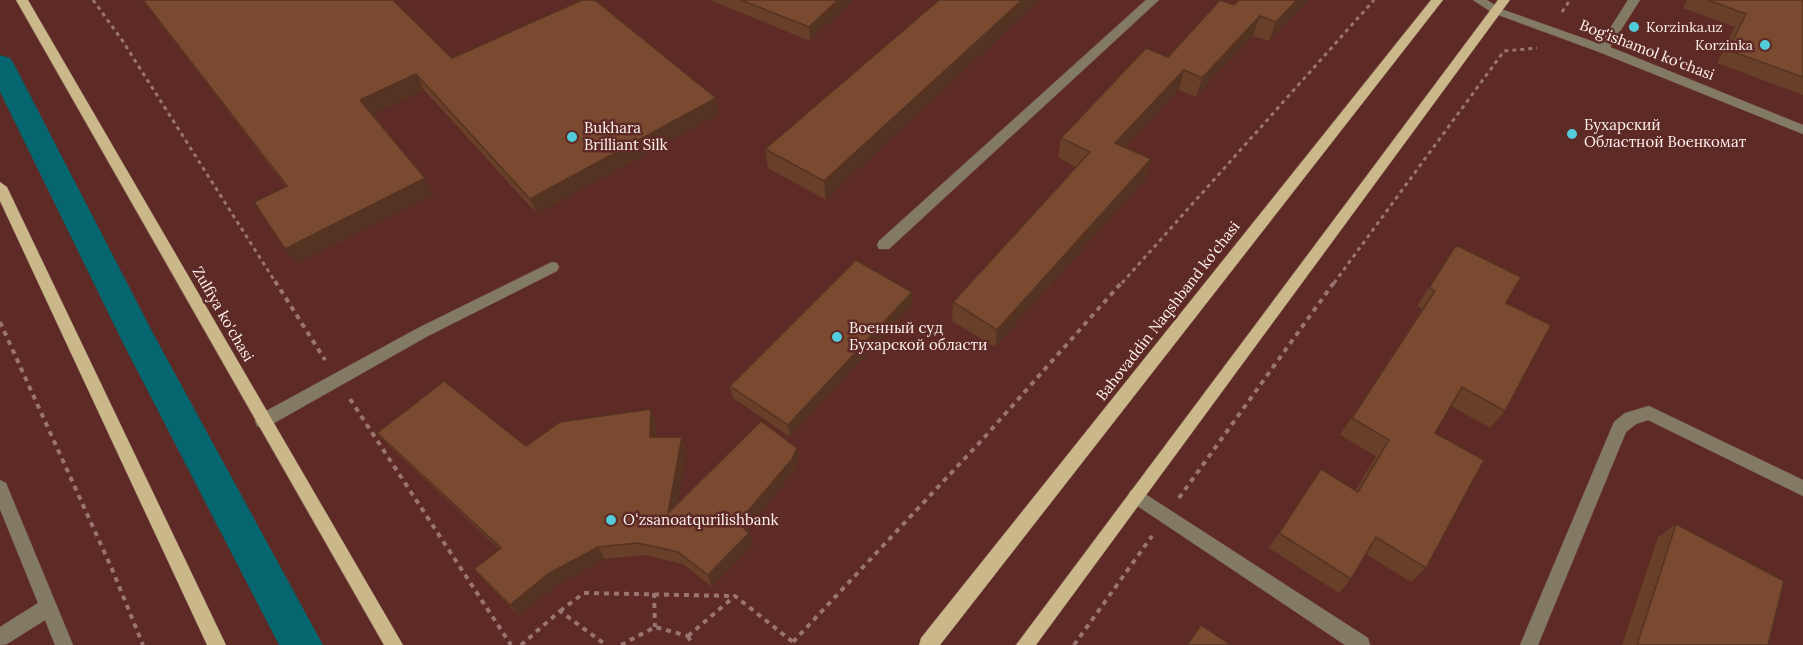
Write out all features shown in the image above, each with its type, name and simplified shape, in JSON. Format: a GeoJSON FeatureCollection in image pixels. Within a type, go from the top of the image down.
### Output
{"type":"FeatureCollection","features":[{"type":"Feature","properties":{"kind":"main road","name":"Zulfiya ko'chasi"},"geometry":{"type":"LineString","coordinates":[[22,0],[394,645]]}},
{"type":"Feature","properties":{"kind":"main road","name":"Bahovaddin Naqshband ko'chasi"},"geometry":{"type":"LineString","coordinates":[[928,645],[1437,0]]}},
{"type":"Feature","properties":{"kind":"main road"},"geometry":{"type":"LineString","coordinates":[[1025,645],[1500,6]]}},
{"type":"Feature","properties":{"kind":"main road"},"geometry":{"type":"LineString","coordinates":[[0,187],[217,645]]}},
{"type":"Feature","properties":{"kind":"street"},"geometry":{"type":"LineString","coordinates":[[884,245],[1154,0]]}},
{"type":"Feature","properties":{"kind":"street","name":"Bog'ishamol ko'chasi"},"geometry":{"type":"LineString","coordinates":[[1479,0],[1500,6],[1803,129]]}},
{"type":"Feature","properties":{"kind":"street"},"geometry":{"type":"LineString","coordinates":[[1603,49],[1634,0]]}},
{"type":"Feature","properties":{"kind":"street"},"geometry":{"type":"LineString","coordinates":[[263,421],[423,332],[552,267]]}},
{"type":"Feature","properties":{"kind":"street"},"geometry":{"type":"LineString","coordinates":[[1529,645],[1620,427],[1631,418],[1649,413],[1803,488]]}},
{"type":"Feature","properties":{"kind":"street"},"geometry":{"type":"LineString","coordinates":[[0,488],[64,645]]}},
{"type":"Feature","properties":{"kind":"street"},"geometry":{"type":"LineString","coordinates":[[1136,496],[1361,645]]}},
{"type":"Feature","properties":{"kind":"street"},"geometry":{"type":"LineString","coordinates":[[0,637],[49,607]]}},
{"type":"Feature","properties":{"kind":"path"},"geometry":{"type":"LineString","coordinates":[[93,0],[122,40],[511,645]]}},
{"type":"Feature","properties":{"kind":"path"},"geometry":{"type":"LineString","coordinates":[[521,645],[584,593],[735,596],[792,644],[990,431],[1374,0]]}},
{"type":"Feature","properties":{"kind":"path"},"geometry":{"type":"LineString","coordinates":[[1177,501],[1445,128],[1504,51],[1536,49]]}},
{"type":"Feature","properties":{"kind":"path"},"geometry":{"type":"LineString","coordinates":[[0,322],[112,569],[143,645]]}},
{"type":"Feature","properties":{"kind":"path"},"geometry":{"type":"LineString","coordinates":[[1074,645],[1156,530]]}},
{"type":"Feature","properties":{"kind":"path"},"geometry":{"type":"LineString","coordinates":[[654,593],[655,627]]}},
{"type":"Feature","properties":{"kind":"path"},"geometry":{"type":"LineString","coordinates":[[688,636],[735,596]]}},
{"type":"Feature","properties":{"kind":"path"},"geometry":{"type":"LineString","coordinates":[[560,611],[606,645]]}},
{"type":"Feature","properties":{"kind":"path"},"geometry":{"type":"LineString","coordinates":[[621,645],[655,627],[688,636]]}},
{"type":"Feature","properties":{"kind":"path"},"geometry":{"type":"LineString","coordinates":[[688,636],[692,645]]}},
{"type":"Feature","properties":{"kind":"building","name":"Bukhara Brilliant Silk"},"geometry":{"type":"Polygon","coordinates":[[[143,0],[393,0],[452,58],[582,0],[595,0],[716,98],[530,199],[416,74],[360,100],[425,178],[285,249],[254,202],[287,186],[143,0]]]}},
{"type":"Feature","properties":{"kind":"building"},"geometry":{"type":"Polygon","coordinates":[[[741,0],[838,0],[809,27],[741,0]]]}},
{"type":"Feature","properties":{"kind":"building"},"geometry":{"type":"Polygon","coordinates":[[[939,0],[1022,0],[824,181],[765,149],[939,0]]]}},
{"type":"Feature","properties":{"kind":"building"},"geometry":{"type":"Polygon","coordinates":[[[1220,0],[1234,5],[1239,0],[1297,0],[1276,22],[1260,16],[1202,78],[1184,70],[1115,143],[1151,159],[997,330],[953,302],[1090,152],[1061,138],[1146,48],[1168,57],[1220,0]]]}},
{"type":"Feature","properties":{"kind":"building","name":"Korzinka"},"geometry":{"type":"Polygon","coordinates":[[[1708,0],[1803,0],[1803,77],[1728,50],[1746,14],[1708,0]]]}},
{"type":"Feature","properties":{"kind":"building"},"geometry":{"type":"Polygon","coordinates":[[[1456,245],[1521,277],[1506,303],[1551,325],[1505,411],[1462,387],[1435,433],[1484,460],[1426,568],[1376,537],[1351,579],[1279,533],[1321,469],[1358,492],[1389,440],[1352,418],[1435,291],[1429,288],[1456,245]]]}},
{"type":"Feature","properties":{"kind":"building","name":"Военный суд Бухарской области"},"geometry":{"type":"Polygon","coordinates":[[[856,260],[912,292],[788,425],[730,386],[856,260]]]}},
{"type":"Feature","properties":{"kind":"building","name":"Oʻzsanoatqurilishbank"},"geometry":{"type":"Polygon","coordinates":[[[444,381],[526,446],[560,422],[651,409],[650,437],[682,437],[668,513],[761,421],[797,448],[792,459],[738,523],[749,533],[708,575],[678,552],[638,543],[598,547],[548,574],[510,605],[474,569],[501,548],[377,433],[444,381]]]}},
{"type":"Feature","properties":{"kind":"building"},"geometry":{"type":"Polygon","coordinates":[[[1676,524],[1784,581],[1768,645],[1637,645],[1676,524]]]}},
{"type":"Feature","properties":{"kind":"building"},"geometry":{"type":"Polygon","coordinates":[[[1201,625],[1231,645],[1187,645],[1201,625]]]}},
{"type":"Feature","properties":{"kind":"waterway"},"geometry":{"type":"LineString","coordinates":[[0,64],[142,345],[302,645]]}},
{"type":"Feature","properties":{"kind":"place","name":"Korzinka.uz"},"geometry":{"type":"Point","coordinates":[1634,27]}},
{"type":"Feature","properties":{"kind":"place","name":"Korzinka"},"geometry":{"type":"Point","coordinates":[1765,45]}},
{"type":"Feature","properties":{"kind":"place","name":"Бухарский Областной Военкомат"},"geometry":{"type":"Point","coordinates":[1572,134]}},
{"type":"Feature","properties":{"kind":"place","name":"Bukhara Brilliant Silk"},"geometry":{"type":"Point","coordinates":[572,137]}},
{"type":"Feature","properties":{"kind":"place","name":"Военный суд Бухарской области"},"geometry":{"type":"Point","coordinates":[837,337]}},
{"type":"Feature","properties":{"kind":"place","name":"Oʻzsanoatqurilishbank"},"geometry":{"type":"Point","coordinates":[611,520]}}]}
